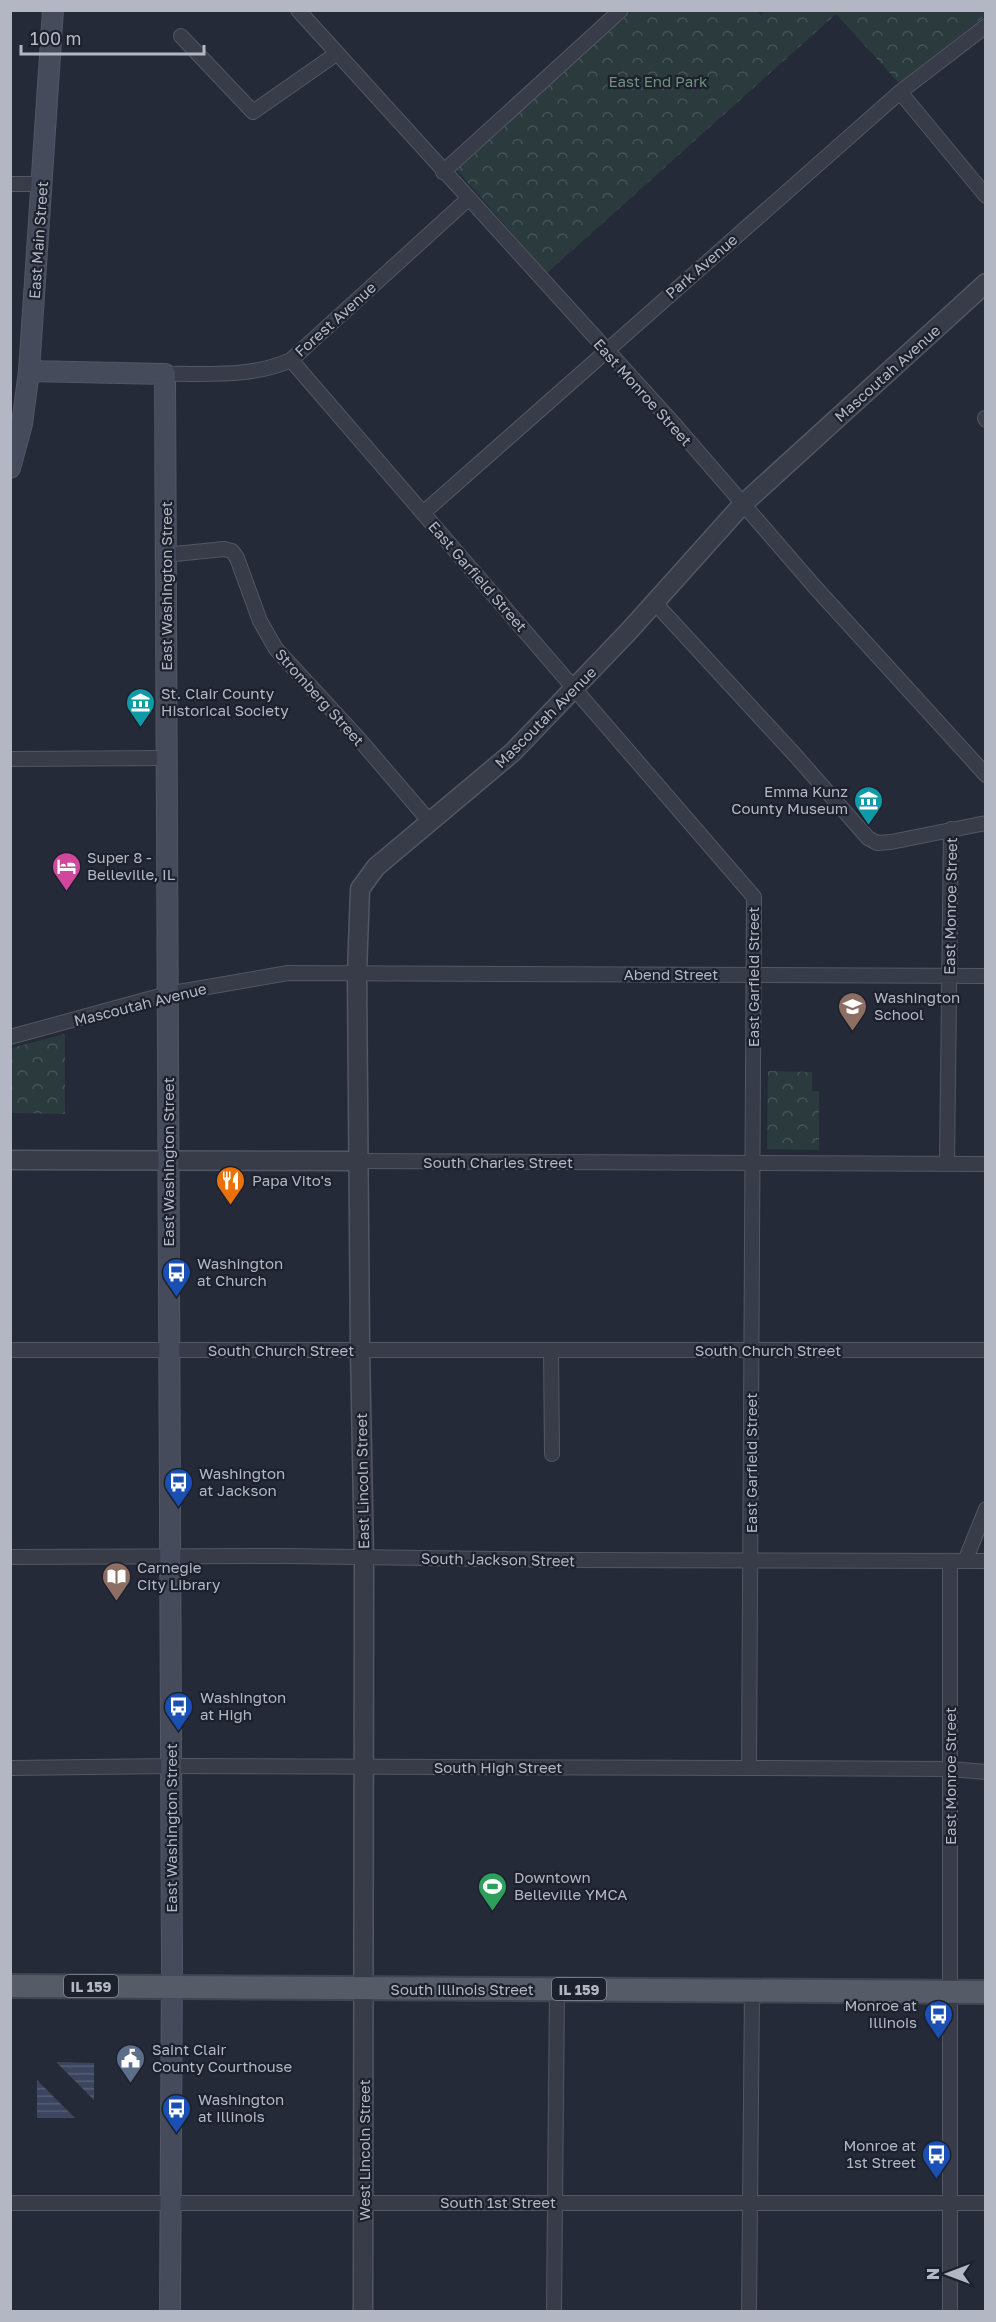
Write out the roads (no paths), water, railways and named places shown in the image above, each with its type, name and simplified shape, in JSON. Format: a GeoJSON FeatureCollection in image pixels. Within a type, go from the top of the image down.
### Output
{"type":"FeatureCollection","features":[{"type":"Feature","properties":{"kind":"main road","name":"East Main Street"},"geometry":{"type":"LineString","coordinates":[[10,468],[22,424],[29,371],[53,10]]}},
{"type":"Feature","properties":{"kind":"main road","name":"Forest Avenue"},"geometry":{"type":"LineString","coordinates":[[29,371],[165,374]]}},
{"type":"Feature","properties":{"kind":"main road","name":"East Washington Street"},"geometry":{"type":"LineString","coordinates":[[165,374],[172,1987],[170,2312]]}},
{"type":"Feature","properties":{"kind":"main road","name":"South Illinois Street"},"geometry":{"type":"LineString","coordinates":[[10,1986],[986,1992]]}},
{"type":"Feature","properties":{"kind":"street"},"geometry":{"type":"LineString","coordinates":[[443,172],[621,10]]}},
{"type":"Feature","properties":{"kind":"street","name":"East Monroe Street"},"geometry":{"type":"LineString","coordinates":[[302,12],[336,54],[674,424],[742,505],[986,775]]}},
{"type":"Feature","properties":{"kind":"street","name":"Park Avenue"},"geometry":{"type":"LineString","coordinates":[[423,513],[900,92],[986,26]]}},
{"type":"Feature","properties":{"kind":"street"},"geometry":{"type":"LineString","coordinates":[[182,36],[253,112],[336,54]]}},
{"type":"Feature","properties":{"kind":"street"},"geometry":{"type":"LineString","coordinates":[[900,92],[986,196]]}},
{"type":"Feature","properties":{"kind":"street"},"geometry":{"type":"LineString","coordinates":[[10,184],[42,184]]}},
{"type":"Feature","properties":{"kind":"street","name":"Forest Avenue"},"geometry":{"type":"LineString","coordinates":[[165,374],[254,372],[273,368],[291,360],[468,199]]}},
{"type":"Feature","properties":{"kind":"street","name":"Mascoutah Avenue"},"geometry":{"type":"LineString","coordinates":[[10,1037],[167,994],[288,973],[357,973],[360,889],[376,867],[513,752],[655,603],[742,505],[986,283]]}},
{"type":"Feature","properties":{"kind":"street","name":"East Garfield Street"},"geometry":{"type":"LineString","coordinates":[[291,360],[754,897],[749,1768]]}},
{"type":"Feature","properties":{"kind":"street","name":"Stromberg Street"},"geometry":{"type":"LineString","coordinates":[[165,555],[224,549],[232,551],[237,558],[260,621],[276,649],[359,739],[430,822]]}},
{"type":"Feature","properties":{"kind":"street"},"geometry":{"type":"LineString","coordinates":[[655,603],[795,755],[867,838],[877,843],[891,842],[986,823]]}},
{"type":"Feature","properties":{"kind":"street"},"geometry":{"type":"LineString","coordinates":[[10,759],[166,758]]}},
{"type":"Feature","properties":{"kind":"street","name":"East Monroe Street"},"geometry":{"type":"LineString","coordinates":[[947,1164],[951,829]]}},
{"type":"Feature","properties":{"kind":"street","name":"Abend Street"},"geometry":{"type":"LineString","coordinates":[[357,973],[986,976]]}},
{"type":"Feature","properties":{"kind":"street","name":"East Lincoln Street"},"geometry":{"type":"LineString","coordinates":[[357,973],[364,1558],[365,1988]]}},
{"type":"Feature","properties":{"kind":"street","name":"South Charles Street"},"geometry":{"type":"LineString","coordinates":[[10,1160],[986,1164]]}},
{"type":"Feature","properties":{"kind":"street","name":"South Church Street"},"geometry":{"type":"LineString","coordinates":[[10,1350],[986,1350]]}},
{"type":"Feature","properties":{"kind":"street"},"geometry":{"type":"LineString","coordinates":[[551,1350],[552,1454]]}},
{"type":"Feature","properties":{"kind":"street"},"geometry":{"type":"LineString","coordinates":[[965,1561],[986,1509]]}},
{"type":"Feature","properties":{"kind":"street","name":"South Jackson Street"},"geometry":{"type":"LineString","coordinates":[[10,1557],[986,1561]]}},
{"type":"Feature","properties":{"kind":"street","name":"East Monroe Street"},"geometry":{"type":"LineString","coordinates":[[950,1561],[950,2312]]}},
{"type":"Feature","properties":{"kind":"street","name":"South High Street"},"geometry":{"type":"LineString","coordinates":[[10,1768],[363,1766],[950,1769],[986,1772]]}},
{"type":"Feature","properties":{"kind":"street","name":"West Lincoln Street"},"geometry":{"type":"LineString","coordinates":[[363,2312],[365,1988]]}},
{"type":"Feature","properties":{"kind":"street"},"geometry":{"type":"LineString","coordinates":[[554,2312],[557,1989]]}},
{"type":"Feature","properties":{"kind":"street"},"geometry":{"type":"LineString","coordinates":[[749,2312],[752,1990]]}},
{"type":"Feature","properties":{"kind":"street","name":"South 1st Street"},"geometry":{"type":"LineString","coordinates":[[10,2203],[986,2203]]}},
{"type":"Feature","properties":{"kind":"water"},"geometry":{"type":"Polygon","coordinates":[[[56,2062],[94,2063],[94,2100],[56,2062]]]}},
{"type":"Feature","properties":{"kind":"water"},"geometry":{"type":"Polygon","coordinates":[[[37,2080],[75,2118],[37,2118],[37,2080]]]}},
{"type":"Feature","properties":{"kind":"place","name":"St. Clair County Historical Society"},"geometry":{"type":"Point","coordinates":[140,728]}},
{"type":"Feature","properties":{"kind":"place","name":"Emma Kunz County Museum"},"geometry":{"type":"Point","coordinates":[869,826]}},
{"type":"Feature","properties":{"kind":"place","name":"Super 8 - Belleville, IL"},"geometry":{"type":"Point","coordinates":[66,892]}},
{"type":"Feature","properties":{"kind":"place","name":"Washington School"},"geometry":{"type":"Point","coordinates":[853,1032]}},
{"type":"Feature","properties":{"kind":"place","name":"Papa Vito's"},"geometry":{"type":"Point","coordinates":[231,1206]}},
{"type":"Feature","properties":{"kind":"place","name":"Washington at Church"},"geometry":{"type":"Point","coordinates":[176,1298]}},
{"type":"Feature","properties":{"kind":"place","name":"Washington at Jackson"},"geometry":{"type":"Point","coordinates":[178,1508]}},
{"type":"Feature","properties":{"kind":"place","name":"Carnegie City Library"},"geometry":{"type":"Point","coordinates":[116,1602]}},
{"type":"Feature","properties":{"kind":"place","name":"Washington at High"},"geometry":{"type":"Point","coordinates":[179,1732]}},
{"type":"Feature","properties":{"kind":"place","name":"Downtown Belleville YMCA"},"geometry":{"type":"Point","coordinates":[493,1912]}},
{"type":"Feature","properties":{"kind":"place","name":"Monroe at Illinois"},"geometry":{"type":"Point","coordinates":[938,2040]}},
{"type":"Feature","properties":{"kind":"place","name":"Saint Clair County Courthouse"},"geometry":{"type":"Point","coordinates":[131,2084]}},
{"type":"Feature","properties":{"kind":"place","name":"Washington at Illinois"},"geometry":{"type":"Point","coordinates":[177,2134]}},
{"type":"Feature","properties":{"kind":"place","name":"Monroe at 1st Street"},"geometry":{"type":"Point","coordinates":[937,2180]}},
{"type":"Feature","properties":{"kind":"park label","name":"East End Park"},"geometry":{"type":"Point","coordinates":[658,81]}}]}
